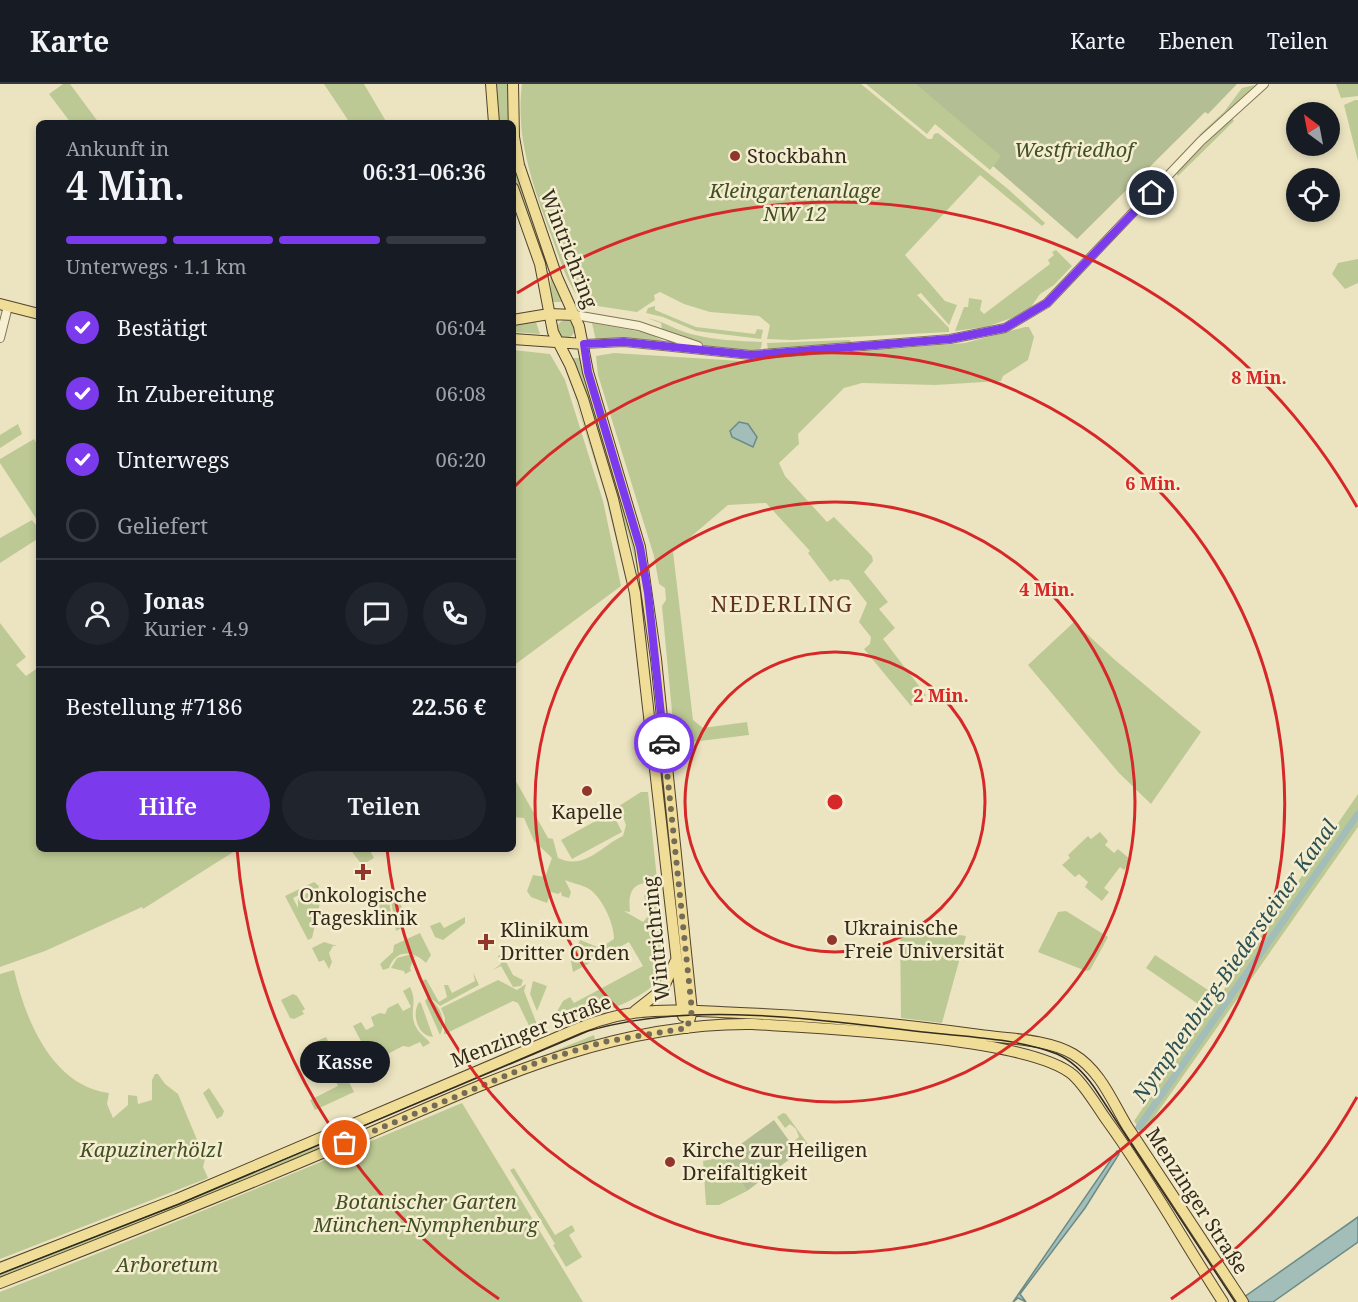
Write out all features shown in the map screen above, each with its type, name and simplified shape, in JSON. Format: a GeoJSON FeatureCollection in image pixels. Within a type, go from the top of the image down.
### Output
{"type":"FeatureCollection","features":[{"type":"Feature","properties":{"kind":"main road"},"geometry":{"type":"LineString","coordinates":[[491,84],[494,120]]}},
{"type":"Feature","properties":{"kind":"main road","name":"Wintrichring"},"geometry":{"type":"LineString","coordinates":[[513,84],[514,120]]}},
{"type":"Feature","properties":{"kind":"main road","name":"Wintrichring"},"geometry":{"type":"LineString","coordinates":[[516,148],[519,165],[557,277],[575,315],[584,344],[588,372],[640,547],[648,593],[687,1028]]}},
{"type":"Feature","properties":{"kind":"main road","name":"Wintrichring"},"geometry":{"type":"LineString","coordinates":[[516,196],[540,264],[549,314],[559,344],[583,399],[613,499],[635,593],[676,958],[687,1011]]}},
{"type":"Feature","properties":{"kind":"main road"},"geometry":{"type":"LineString","coordinates":[[4,305],[36,313]]}},
{"type":"Feature","properties":{"kind":"main road"},"geometry":{"type":"LineString","coordinates":[[516,320],[549,314],[575,315]]}},
{"type":"Feature","properties":{"kind":"main road"},"geometry":{"type":"LineString","coordinates":[[516,339],[584,344]]}},
{"type":"Feature","properties":{"kind":"main road"},"geometry":{"type":"LineString","coordinates":[[632,1013],[650,1002],[663,989],[676,958]]}},
{"type":"Feature","properties":{"kind":"main road","name":"Menzinger Straße"},"geometry":{"type":"LineString","coordinates":[[0,1268],[188,1194],[579,1028],[632,1013],[687,1011],[779,1014],[896,1024],[1013,1039],[1065,1050],[1087,1065],[1096,1076],[1239,1297]]}},
{"type":"Feature","properties":{"kind":"main road","name":"Menzinger Straße"},"geometry":{"type":"LineString","coordinates":[[0,1283],[215,1198],[541,1061],[603,1042],[687,1028],[753,1024],[862,1032],[972,1045],[1024,1054],[1055,1064],[1073,1075],[1131,1155],[1222,1301]]}},
{"type":"Feature","properties":{"kind":"street"},"geometry":{"type":"LineString","coordinates":[[584,344],[624,342],[724,353],[764,354],[962,338],[1005,328],[1033,314],[1081,269],[1201,141],[1264,84]]}},
{"type":"Feature","properties":{"kind":"street"},"geometry":{"type":"LineString","coordinates":[[0,338],[4,305]]}},
{"type":"Feature","properties":{"kind":"street"},"geometry":{"type":"LineString","coordinates":[[575,315],[639,327],[724,353]]}},
{"type":"Feature","properties":{"kind":"green space"},"geometry":{"type":"Polygon","coordinates":[[[63,84],[70,84],[97,120],[69,120],[49,94],[63,84]]]}},
{"type":"Feature","properties":{"kind":"green space"},"geometry":{"type":"Polygon","coordinates":[[[324,84],[364,84],[385,120],[348,120],[324,84]]]}},
{"type":"Feature","properties":{"kind":"green space"},"geometry":{"type":"Polygon","coordinates":[[[496,84],[508,84],[508,120],[499,120],[496,84]]]}},
{"type":"Feature","properties":{"kind":"green space","name":"Kleingartenanlage NW 12"},"geometry":{"type":"Polygon","coordinates":[[[522,84],[861,84],[928,139],[932,139],[934,134],[938,133],[1008,189],[1045,223],[1042,226],[980,175],[905,255],[945,301],[957,305],[949,325],[921,293],[917,295],[949,328],[949,332],[792,340],[767,339],[770,325],[759,316],[710,312],[684,304],[660,292],[654,295],[655,300],[637,312],[584,304],[565,274],[533,183],[521,124],[522,84]]]}},
{"type":"Feature","properties":{"kind":"green space"},"geometry":{"type":"Polygon","coordinates":[[[866,84],[915,84],[1002,156],[990,170],[935,124],[927,134],[866,84]]]}},
{"type":"Feature","properties":{"kind":"green space","name":"Westfriedhof"},"geometry":{"type":"Polygon","coordinates":[[[915,84],[1237,84],[1208,114],[1205,112],[1077,239],[993,166],[1001,156],[915,84]]]}},
{"type":"Feature","properties":{"kind":"green space"},"geometry":{"type":"Polygon","coordinates":[[[1336,84],[1358,84],[1358,96],[1341,98],[1336,84]]]}},
{"type":"Feature","properties":{"kind":"green space"},"geometry":{"type":"Polygon","coordinates":[[[1255,85],[1201,136],[1199,135],[1224,112],[1242,88],[1255,85]]]}},
{"type":"Feature","properties":{"kind":"green space"},"geometry":{"type":"Polygon","coordinates":[[[1358,100],[1358,161],[1344,105],[1358,100]]]}},
{"type":"Feature","properties":{"kind":"green space"},"geometry":{"type":"Polygon","coordinates":[[[1232,118],[1234,121],[1178,176],[1176,173],[1232,118]]]}},
{"type":"Feature","properties":{"kind":"green space"},"geometry":{"type":"Polygon","coordinates":[[[516,168],[563,302],[552,302],[550,274],[516,182],[516,168]]]}},
{"type":"Feature","properties":{"kind":"green space"},"geometry":{"type":"Polygon","coordinates":[[[1056,250],[1072,266],[1054,285],[1040,294],[1031,307],[1020,315],[986,327],[955,331],[964,307],[968,307],[969,298],[982,300],[980,310],[984,314],[1050,264],[1048,260],[1054,255],[1052,252],[1056,250]]]}},
{"type":"Feature","properties":{"kind":"green space"},"geometry":{"type":"Polygon","coordinates":[[[1358,259],[1358,283],[1345,289],[1332,274],[1338,263],[1358,259]]]}},
{"type":"Feature","properties":{"kind":"green space"},"geometry":{"type":"Polygon","coordinates":[[[655,306],[655,310],[696,327],[755,334],[757,329],[763,330],[761,339],[696,331],[663,317],[646,313],[648,308],[655,306]]]}},
{"type":"Feature","properties":{"kind":"green space"},"geometry":{"type":"Polygon","coordinates":[[[647,318],[700,336],[762,342],[761,348],[752,352],[740,352],[712,348],[662,330],[661,323],[647,318]]]}},
{"type":"Feature","properties":{"kind":"green space"},"geometry":{"type":"Polygon","coordinates":[[[535,319],[540,334],[516,332],[516,322],[535,319]]]}},
{"type":"Feature","properties":{"kind":"green space"},"geometry":{"type":"Polygon","coordinates":[[[566,320],[572,323],[575,329],[572,335],[566,338],[560,335],[557,329],[560,323],[566,320]]]}},
{"type":"Feature","properties":{"kind":"green space"},"geometry":{"type":"Polygon","coordinates":[[[592,323],[647,333],[666,342],[596,341],[592,323]]]}},
{"type":"Feature","properties":{"kind":"green space"},"geometry":{"type":"Polygon","coordinates":[[[1029,327],[1034,337],[1028,360],[1003,376],[1001,381],[935,385],[862,383],[844,388],[798,434],[799,444],[779,463],[785,476],[827,522],[834,517],[872,556],[873,561],[864,572],[888,602],[879,609],[895,628],[883,639],[926,695],[911,706],[864,649],[870,644],[871,637],[859,622],[867,603],[849,580],[837,581],[835,579],[830,582],[808,553],[810,551],[766,503],[728,505],[673,552],[693,720],[703,728],[747,722],[749,735],[675,744],[662,606],[666,600],[665,588],[659,584],[654,556],[598,375],[596,356],[614,353],[741,361],[965,343],[1029,327]]]}},
{"type":"Feature","properties":{"kind":"green space"},"geometry":{"type":"Polygon","coordinates":[[[850,340],[851,343],[768,350],[767,343],[850,340]]]}},
{"type":"Feature","properties":{"kind":"green space"},"geometry":{"type":"Polygon","coordinates":[[[516,350],[550,354],[565,380],[603,501],[621,586],[516,664],[516,350]]]}},
{"type":"Feature","properties":{"kind":"green space"},"geometry":{"type":"Polygon","coordinates":[[[572,358],[581,358],[632,530],[642,578],[639,578],[630,539],[572,358]]]}},
{"type":"Feature","properties":{"kind":"green space"},"geometry":{"type":"Polygon","coordinates":[[[570,383],[607,494],[628,580],[626,581],[605,494],[570,383]]]}},
{"type":"Feature","properties":{"kind":"green space"},"geometry":{"type":"Polygon","coordinates":[[[18,424],[22,434],[0,448],[0,435],[18,424]]]}},
{"type":"Feature","properties":{"kind":"green space"},"geometry":{"type":"Polygon","coordinates":[[[34,439],[36,442],[36,518],[0,463],[0,459],[34,439]]]}},
{"type":"Feature","properties":{"kind":"green space"},"geometry":{"type":"Polygon","coordinates":[[[32,520],[36,525],[36,540],[0,563],[0,538],[32,520]]]}},
{"type":"Feature","properties":{"kind":"green space"},"geometry":{"type":"Polygon","coordinates":[[[1074,622],[1115,660],[1201,732],[1151,804],[1119,773],[1028,665],[1074,622]]]}},
{"type":"Feature","properties":{"kind":"green space"},"geometry":{"type":"Polygon","coordinates":[[[0,623],[26,657],[16,665],[26,676],[36,669],[36,852],[233,852],[143,909],[142,907],[45,951],[0,967],[0,623]]]}},
{"type":"Feature","properties":{"kind":"green space"},"geometry":{"type":"Polygon","coordinates":[[[516,781],[548,838],[553,839],[558,858],[577,861],[593,855],[623,836],[626,825],[619,806],[641,792],[648,792],[666,967],[649,989],[607,1011],[564,1026],[555,1015],[563,1001],[570,997],[574,1003],[643,966],[629,942],[573,972],[571,961],[580,940],[600,948],[614,939],[610,920],[592,891],[565,880],[571,892],[569,898],[562,896],[561,892],[558,894],[551,892],[547,903],[531,897],[527,891],[533,875],[545,877],[552,858],[534,841],[524,818],[516,817],[516,781]],[[645,883],[635,887],[631,894],[630,912],[624,911],[643,922],[650,914],[644,896],[648,892],[645,883]]]}},
{"type":"Feature","properties":{"kind":"green space"},"geometry":{"type":"Polygon","coordinates":[[[1358,794],[1358,827],[1143,1133],[1134,1121],[1358,794]]]}},
{"type":"Feature","properties":{"kind":"green space"},"geometry":{"type":"Polygon","coordinates":[[[612,812],[622,832],[572,859],[561,840],[612,812]]]}},
{"type":"Feature","properties":{"kind":"green space"},"geometry":{"type":"Polygon","coordinates":[[[1100,832],[1108,841],[1105,845],[1114,853],[1118,849],[1131,860],[1124,870],[1120,867],[1104,888],[1109,892],[1102,901],[1085,887],[1088,882],[1079,874],[1075,877],[1062,865],[1070,858],[1068,855],[1088,836],[1091,839],[1100,832]]]}},
{"type":"Feature","properties":{"kind":"green space"},"geometry":{"type":"Polygon","coordinates":[[[352,852],[371,852],[374,858],[362,865],[352,852]]]}},
{"type":"Feature","properties":{"kind":"green space"},"geometry":{"type":"Polygon","coordinates":[[[314,882],[319,886],[317,892],[310,889],[293,898],[298,908],[298,898],[309,892],[319,896],[317,902],[320,903],[312,938],[308,940],[285,896],[314,882]]]}},
{"type":"Feature","properties":{"kind":"green space"},"geometry":{"type":"Polygon","coordinates":[[[394,892],[407,917],[404,919],[407,925],[396,931],[390,894],[394,892]]]}},
{"type":"Feature","properties":{"kind":"green space"},"geometry":{"type":"Polygon","coordinates":[[[388,895],[393,924],[389,926],[376,900],[388,895]]]}},
{"type":"Feature","properties":{"kind":"green space"},"geometry":{"type":"Polygon","coordinates":[[[1066,911],[1108,937],[1090,970],[1086,971],[1038,952],[1058,912],[1066,911]]]}},
{"type":"Feature","properties":{"kind":"green space"},"geometry":{"type":"Polygon","coordinates":[[[465,917],[465,923],[443,940],[435,937],[430,926],[440,922],[444,928],[465,917]]]}},
{"type":"Feature","properties":{"kind":"green space"},"geometry":{"type":"Polygon","coordinates":[[[902,926],[966,936],[942,1023],[901,1018],[900,928],[902,926]]]}},
{"type":"Feature","properties":{"kind":"green space"},"geometry":{"type":"Polygon","coordinates":[[[420,933],[431,955],[426,963],[412,954],[401,954],[392,961],[389,968],[383,970],[380,964],[393,952],[394,945],[420,933]]]}},
{"type":"Feature","properties":{"kind":"green space"},"geometry":{"type":"Polygon","coordinates":[[[324,942],[337,946],[333,946],[329,953],[332,962],[329,969],[324,960],[319,962],[312,948],[324,942]]]}},
{"type":"Feature","properties":{"kind":"green space"},"geometry":{"type":"Polygon","coordinates":[[[502,954],[513,975],[523,980],[521,986],[513,987],[501,966],[493,970],[501,964],[498,956],[502,954]]]}},
{"type":"Feature","properties":{"kind":"green space"},"geometry":{"type":"Polygon","coordinates":[[[1155,955],[1208,990],[1198,1004],[1146,968],[1155,955]]]}},
{"type":"Feature","properties":{"kind":"green space"},"geometry":{"type":"Polygon","coordinates":[[[415,956],[411,971],[405,974],[404,971],[391,968],[397,958],[415,956]]]}},
{"type":"Feature","properties":{"kind":"green space","name":"Kapuzinerhölzl"},"geometry":{"type":"Polygon","coordinates":[[[14,970],[25,1009],[44,1047],[72,1078],[89,1088],[109,1093],[107,1104],[113,1118],[128,1105],[128,1095],[137,1096],[138,1104],[152,1100],[152,1080],[155,1074],[158,1074],[165,1084],[178,1094],[205,1159],[203,1167],[208,1178],[0,1259],[0,974],[14,970]]]}},
{"type":"Feature","properties":{"kind":"green space"},"geometry":{"type":"Polygon","coordinates":[[[473,972],[479,985],[440,1006],[427,995],[420,982],[426,979],[439,1002],[447,997],[444,985],[448,985],[452,993],[475,981],[473,972]]]}},
{"type":"Feature","properties":{"kind":"green space"},"geometry":{"type":"Polygon","coordinates":[[[498,980],[517,990],[526,984],[524,991],[540,1032],[533,1034],[518,1003],[513,1001],[449,1034],[444,1034],[445,1018],[441,1008],[498,980]]]}},
{"type":"Feature","properties":{"kind":"green space"},"geometry":{"type":"Polygon","coordinates":[[[533,981],[547,986],[537,1011],[530,994],[533,981]]]}},
{"type":"Feature","properties":{"kind":"green space"},"geometry":{"type":"Polygon","coordinates":[[[410,987],[415,1025],[430,1043],[423,1047],[420,1042],[409,1047],[403,1046],[372,1062],[353,1026],[361,1022],[366,1030],[374,1026],[371,1017],[380,1013],[385,1014],[388,1008],[398,1003],[403,1011],[411,1007],[403,991],[410,987]]]}},
{"type":"Feature","properties":{"kind":"green space"},"geometry":{"type":"Polygon","coordinates":[[[293,994],[297,996],[305,1009],[302,1011],[304,1014],[294,1019],[290,1018],[281,1000],[293,994]]]}},
{"type":"Feature","properties":{"kind":"green space"},"geometry":{"type":"Polygon","coordinates":[[[427,998],[436,1005],[443,1019],[440,1035],[425,1001],[427,998]]]}},
{"type":"Feature","properties":{"kind":"green space"},"geometry":{"type":"Polygon","coordinates":[[[419,1002],[433,1037],[423,1033],[417,1024],[416,1013],[419,1002]]]}},
{"type":"Feature","properties":{"kind":"green space"},"geometry":{"type":"Polygon","coordinates":[[[594,1035],[595,1040],[550,1053],[436,1099],[594,1035]]]}},
{"type":"Feature","properties":{"kind":"green space"},"geometry":{"type":"Polygon","coordinates":[[[326,1037],[354,1092],[315,1110],[310,1100],[338,1086],[317,1041],[326,1037]]]}},
{"type":"Feature","properties":{"kind":"green space"},"geometry":{"type":"Polygon","coordinates":[[[209,1088],[224,1111],[217,1119],[203,1093],[209,1088]]]}},
{"type":"Feature","properties":{"kind":"green space","name":"Botanischer Garten München-Nymphenburg"},"geometry":{"type":"Polygon","coordinates":[[[462,1103],[583,1302],[0,1302],[0,1292],[462,1103]]]}},
{"type":"Feature","properties":{"kind":"green space"},"geometry":{"type":"Polygon","coordinates":[[[783,1113],[786,1114],[808,1144],[802,1151],[794,1141],[799,1137],[796,1129],[790,1124],[785,1128],[777,1117],[783,1113]]]}},
{"type":"Feature","properties":{"kind":"green space"},"geometry":{"type":"Polygon","coordinates":[[[774,1120],[798,1153],[747,1191],[723,1157],[774,1120]]]}},
{"type":"Feature","properties":{"kind":"green space"},"geometry":{"type":"Polygon","coordinates":[[[344,1133],[347,1139],[0,1279],[0,1272],[344,1133]]]}},
{"type":"Feature","properties":{"kind":"green space"},"geometry":{"type":"Polygon","coordinates":[[[723,1157],[747,1191],[719,1205],[706,1205],[703,1161],[723,1157]]]}},
{"type":"Feature","properties":{"kind":"green space"},"geometry":{"type":"Polygon","coordinates":[[[514,1168],[555,1235],[572,1225],[575,1231],[569,1235],[582,1257],[566,1267],[553,1245],[555,1244],[510,1170],[514,1168]]]}},
{"type":"Feature","properties":{"kind":"water"},"geometry":{"type":"Polygon","coordinates":[[[739,422],[748,424],[757,437],[753,447],[732,437],[730,431],[739,422]]]}},
{"type":"Feature","properties":{"kind":"water"},"geometry":{"type":"Polygon","coordinates":[[[1117,1151],[1119,1154],[1085,1208],[1020,1294],[1026,1302],[1018,1298],[1013,1302],[1117,1151]]]}},
{"type":"Feature","properties":{"kind":"water"},"geometry":{"type":"Polygon","coordinates":[[[1358,1217],[1358,1242],[1273,1302],[1237,1302],[1358,1217]]]}},
{"type":"Feature","properties":{"kind":"waterway","name":"Nymphenburg-Biedersteiner Kanal"},"geometry":{"type":"LineString","coordinates":[[1139,1127],[1358,814]]}},
{"type":"Feature","properties":{"kind":"tram line"},"geometry":{"type":"LineString","coordinates":[[0,1274],[179,1204],[588,1031],[670,1016],[755,1015],[991,1039],[1025,1045],[1063,1057],[1078,1068],[1094,1087],[1235,1302]]}},
{"type":"Feature","properties":{"kind":"way so far"},"geometry":{"type":"LineString","coordinates":[[345,1143],[541,1061],[603,1042],[687,1028],[692,1011],[664,743]]}},
{"type":"Feature","properties":{"kind":"place","name":"Stockbahn"},"geometry":{"type":"Point","coordinates":[735,156]}},
{"type":"Feature","properties":{"kind":"place","name":"Kapelle"},"geometry":{"type":"Point","coordinates":[587,791]}},
{"type":"Feature","properties":{"kind":"place","name":"Onkologische Tagesklinik"},"geometry":{"type":"Point","coordinates":[363,872]}},
{"type":"Feature","properties":{"kind":"place","name":"Ukrainische Freie Universität"},"geometry":{"type":"Point","coordinates":[832,940]}},
{"type":"Feature","properties":{"kind":"place","name":"Klinikum Dritter Orden"},"geometry":{"type":"Point","coordinates":[486,942]}},
{"type":"Feature","properties":{"kind":"place","name":"Kasse"},"geometry":{"type":"Point","coordinates":[345,1143]}},
{"type":"Feature","properties":{"kind":"place","name":"Kirche zur Heiligen Dreifaltigkeit"},"geometry":{"type":"Point","coordinates":[670,1162]}},
{"type":"Feature","properties":{"kind":"district","name":"NEDERLING"},"geometry":{"type":"Point","coordinates":[782,604]}},
{"type":"Feature","properties":{"kind":"route"},"geometry":{"type":"LineString","coordinates":[[664,743],[648,593],[640,547],[586,365],[584,344],[624,342],[751,355],[962,338],[1005,328],[1033,314],[1047,303],[1152,193]]}},
{"type":"Feature","properties":{"kind":"park label","name":"Arboretum"},"geometry":{"type":"Point","coordinates":[167,1265]}}]}
